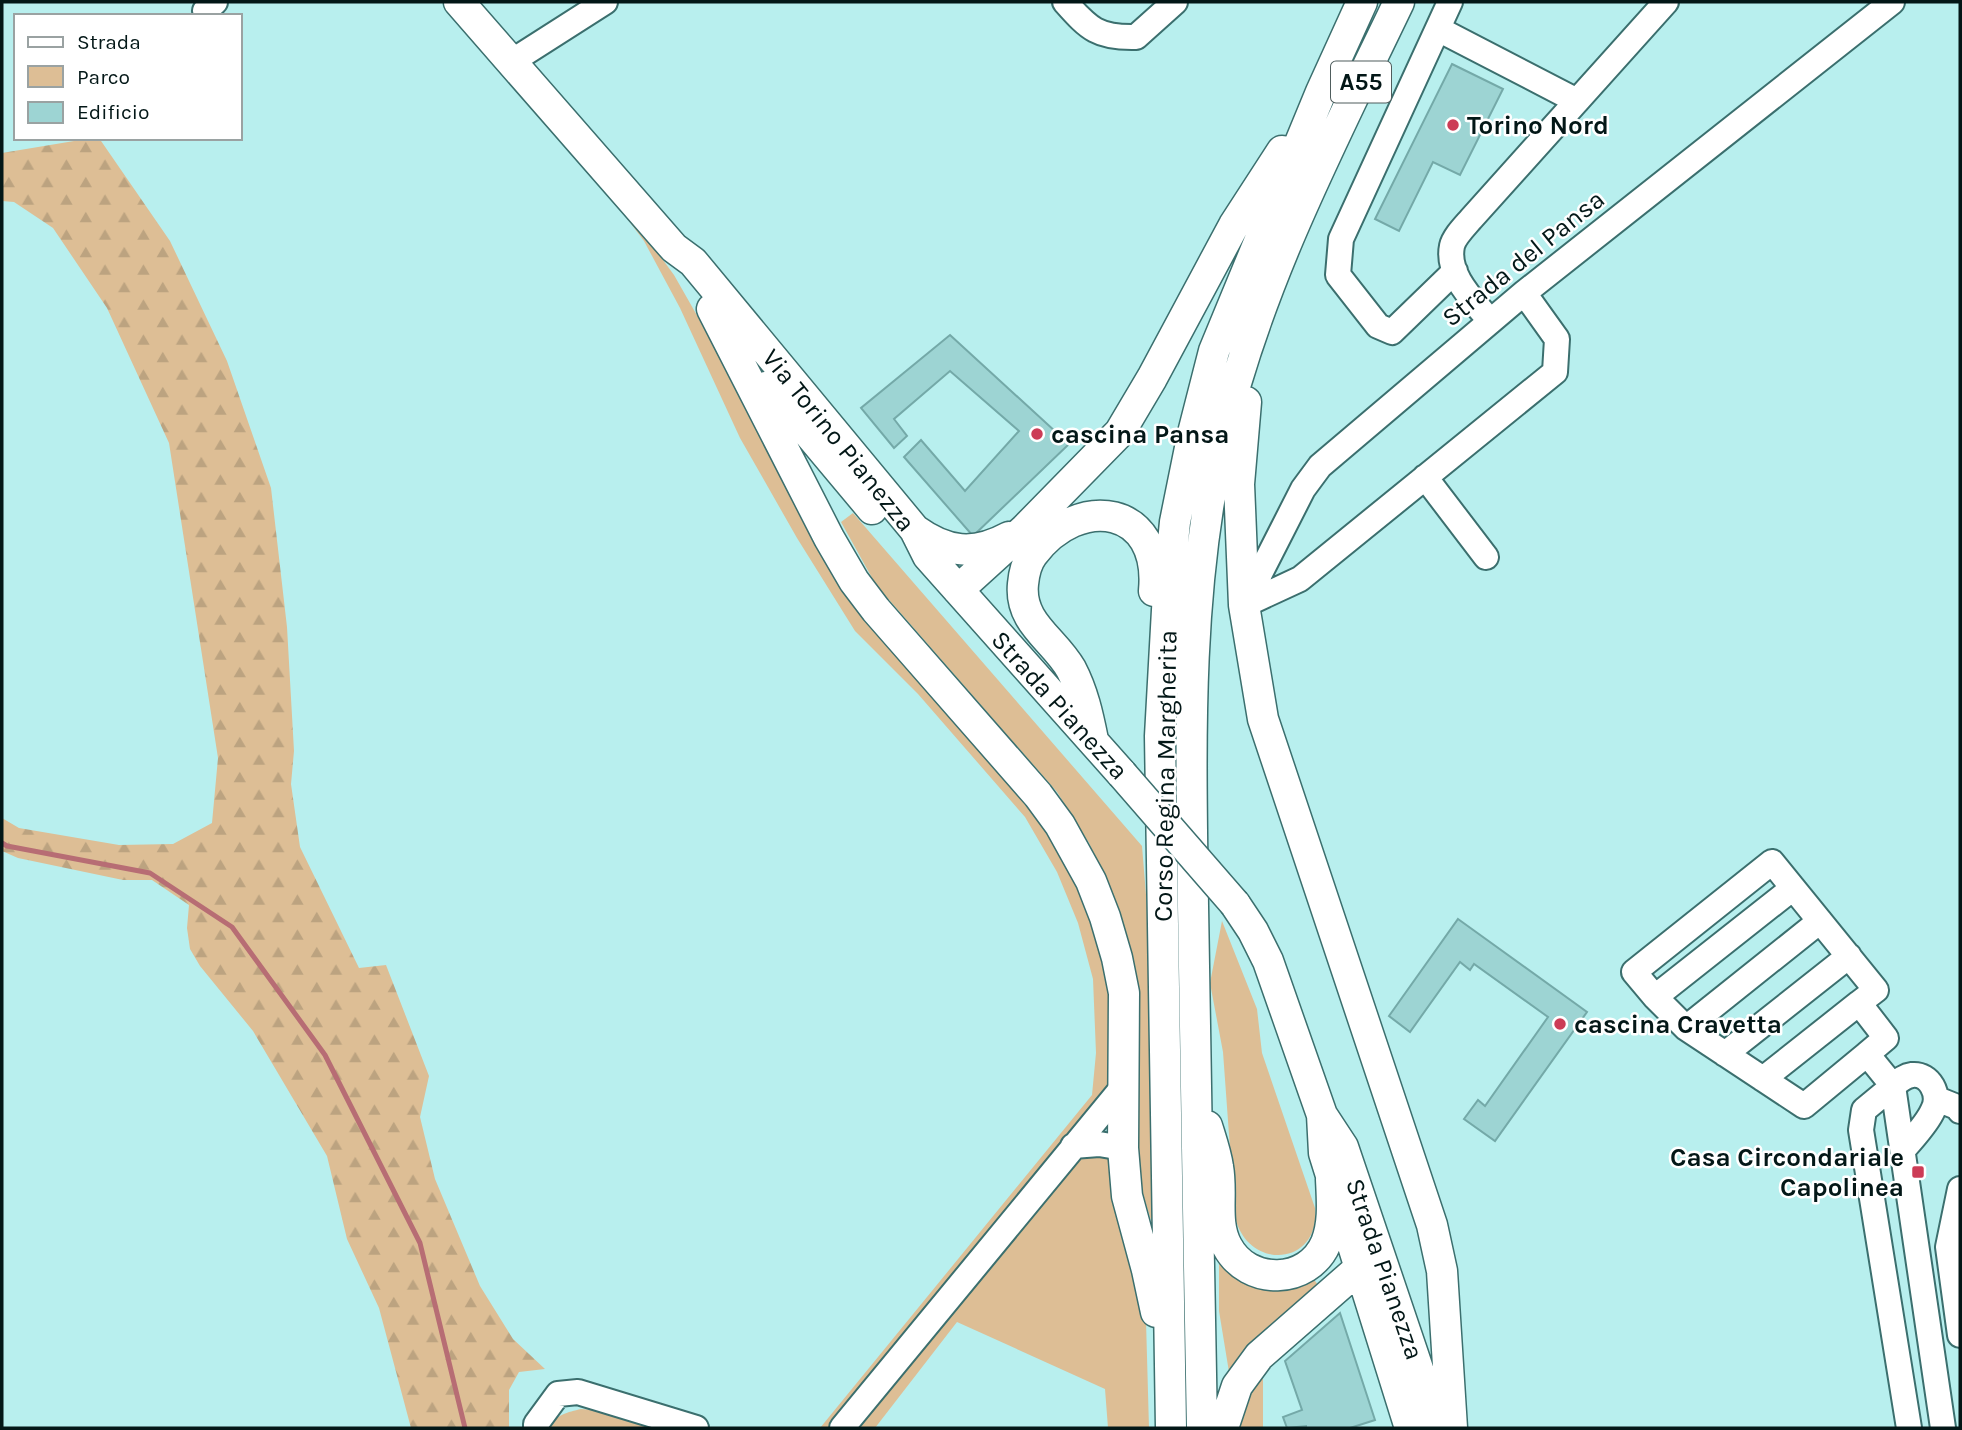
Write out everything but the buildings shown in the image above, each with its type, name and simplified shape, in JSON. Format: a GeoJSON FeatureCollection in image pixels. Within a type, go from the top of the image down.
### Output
{"type":"FeatureCollection","features":[{"type":"Feature","properties":{"kind":"main road","name":"Via Torino Pianezza"},"geometry":{"type":"LineString","coordinates":[[458,2],[674,248],[693,262],[864,483]]}},
{"type":"Feature","properties":{"kind":"main road","name":"A55"},"geometry":{"type":"LineString","coordinates":[[1310,154],[1321,92],[1362,2]]}},
{"type":"Feature","properties":{"kind":"main road","name":"A55"},"geometry":{"type":"LineString","coordinates":[[1310,154],[1399,2]]}},
{"type":"Feature","properties":{"kind":"main road"},"geometry":{"type":"LineString","coordinates":[[958,590],[1025,529],[1120,432],[1234,225],[1321,92]]}},
{"type":"Feature","properties":{"kind":"main road","name":"Corso Regina Margherita"},"geometry":{"type":"LineString","coordinates":[[1202,1428],[1191,740],[1195,608],[1203,528],[1221,442],[1253,329],[1310,154]]}},
{"type":"Feature","properties":{"kind":"main road","name":"Corso Regina Margherita"},"geometry":{"type":"LineString","coordinates":[[1171,1428],[1160,736],[1175,522],[1193,433],[1214,351],[1310,154]]}},
{"type":"Feature","properties":{"kind":"main road","name":"Via Torino Pianezza"},"geometry":{"type":"LineString","coordinates":[[674,248],[684,269],[751,363],[921,543]]}},
{"type":"Feature","properties":{"kind":"main road"},"geometry":{"type":"LineString","coordinates":[[712,309],[829,538],[854,581],[876,610],[1032,787],[1075,850],[1105,917],[1124,993],[1123,1148],[1126,1196],[1147,1270],[1171,1389]]}},
{"type":"Feature","properties":{"kind":"main road"},"geometry":{"type":"LineString","coordinates":[[1253,329],[1238,484],[1244,605],[1263,719],[1432,1225],[1442,1271],[1447,1427]]}},
{"type":"Feature","properties":{"kind":"main road"},"geometry":{"type":"LineString","coordinates":[[829,538],[828,517],[864,483]]}},
{"type":"Feature","properties":{"kind":"main road"},"geometry":{"type":"LineString","coordinates":[[1093,740],[1085,699],[1070,667],[1030,618],[1022,593],[1026,567],[1032,555],[1068,523],[1089,516],[1112,517],[1130,525],[1138,531],[1153,556],[1155,580],[1145,682],[1160,736]]}},
{"type":"Feature","properties":{"kind":"main road"},"geometry":{"type":"LineString","coordinates":[[921,543],[930,541],[950,548],[981,549],[995,545],[1025,529]]}},
{"type":"Feature","properties":{"kind":"main road","name":"Strada Pianezza"},"geometry":{"type":"LineString","coordinates":[[921,543],[958,590],[1235,904],[1253,930],[1281,995],[1322,1115],[1343,1147],[1368,1260],[1371,1307],[1410,1428]]}},
{"type":"Feature","properties":{"kind":"main road"},"geometry":{"type":"LineString","coordinates":[[1195,1081],[1219,1169],[1220,1222],[1223,1236],[1228,1248],[1244,1266],[1263,1275],[1281,1276],[1300,1271],[1315,1259],[1326,1243],[1330,1229],[1331,1179]]}},
{"type":"Feature","properties":{"kind":"main road","name":"Strada Pianezza"},"geometry":{"type":"LineString","coordinates":[[1322,1115],[1324,1153],[1331,1179],[1447,1427]]}},
{"type":"Feature","properties":{"kind":"main road"},"geometry":{"type":"LineString","coordinates":[[1223,1428],[1228,1407],[1246,1371],[1259,1356],[1368,1260]]}},
{"type":"Feature","properties":{"kind":"main road"},"geometry":{"type":"LineString","coordinates":[[1321,1303],[1333,1297],[1345,1296],[1358,1299],[1371,1307]]}},
{"type":"Feature","properties":{"kind":"street"},"geometry":{"type":"LineString","coordinates":[[511,62],[605,2]]}},
{"type":"Feature","properties":{"kind":"street"},"geometry":{"type":"LineString","coordinates":[[1065,2],[1086,26],[1114,37],[1136,37],[1174,2]]}},
{"type":"Feature","properties":{"kind":"street"},"geometry":{"type":"LineString","coordinates":[[1450,2],[1341,240],[1338,275],[1378,326],[1392,332],[1455,271]]}},
{"type":"Feature","properties":{"kind":"street"},"geometry":{"type":"LineString","coordinates":[[1490,321],[1462,286],[1452,262],[1452,244],[1471,219],[1666,2]]}},
{"type":"Feature","properties":{"kind":"street","name":"Strada del Pansa"},"geometry":{"type":"LineString","coordinates":[[1244,605],[1303,489],[1320,466],[1524,293],[1892,2]]}},
{"type":"Feature","properties":{"kind":"street"},"geometry":{"type":"LineString","coordinates":[[1438,29],[1577,101]]}},
{"type":"Feature","properties":{"kind":"street"},"geometry":{"type":"LineString","coordinates":[[1244,605],[1300,579],[1555,372],[1557,339],[1524,293]]}},
{"type":"Feature","properties":{"kind":"street"},"geometry":{"type":"LineString","coordinates":[[1425,477],[1486,557]]}},
{"type":"Feature","properties":{"kind":"street"},"geometry":{"type":"LineString","coordinates":[[1763,1079],[1859,1003],[1876,990],[1772,862],[1634,972],[1686,1028],[1725,1054],[1804,1106],[1886,1038],[1859,1003]]}},
{"type":"Feature","properties":{"kind":"street"},"geometry":{"type":"LineString","coordinates":[[1655,997],[1793,888]]}},
{"type":"Feature","properties":{"kind":"street"},"geometry":{"type":"LineString","coordinates":[[1686,1028],[1820,921]]}},
{"type":"Feature","properties":{"kind":"street"},"geometry":{"type":"LineString","coordinates":[[1725,1054],[1849,956]]}},
{"type":"Feature","properties":{"kind":"street"},"geometry":{"type":"LineString","coordinates":[[1867,1054],[1893,1086],[1944,1428]]}},
{"type":"Feature","properties":{"kind":"street"},"geometry":{"type":"LineString","coordinates":[[1903,1150],[1933,1111],[1937,1099],[1935,1090],[1927,1079],[1914,1074],[1903,1078],[1864,1110],[1861,1130],[1909,1428]]}},
{"type":"Feature","properties":{"kind":"street"},"geometry":{"type":"LineString","coordinates":[[842,1428],[1123,1087]]}},
{"type":"Feature","properties":{"kind":"street"},"geometry":{"type":"LineString","coordinates":[[1937,1099],[1957,1107],[1960,1111]]}},
{"type":"Feature","properties":{"kind":"street"},"geometry":{"type":"LineString","coordinates":[[1073,1146],[1099,1144],[1123,1148]]}},
{"type":"Feature","properties":{"kind":"street"},"geometry":{"type":"LineString","coordinates":[[1960,1189],[1948,1247],[1960,1335]]}},
{"type":"Feature","properties":{"kind":"street"},"geometry":{"type":"LineString","coordinates":[[520,1428],[527,1406],[540,1421],[558,1394],[578,1392],[696,1428]]}},
{"type":"Feature","properties":{"kind":"green space"},"geometry":{"type":"Polygon","coordinates":[[[80,140],[100,140],[170,241],[227,361],[271,488],[287,627],[294,751],[291,784],[300,847],[359,968],[386,965],[429,1076],[420,1117],[435,1179],[480,1286],[513,1339],[545,1369],[519,1372],[509,1390],[509,1428],[411,1428],[379,1308],[347,1239],[327,1156],[253,1031],[200,966],[190,949],[187,928],[189,905],[152,880],[123,880],[18,858],[2,851],[2,818],[19,828],[119,845],[173,844],[212,823],[218,758],[169,443],[107,308],[53,228],[14,202],[2,201],[2,153],[80,140]]]}},
{"type":"Feature","properties":{"kind":"green space"},"geometry":{"type":"Polygon","coordinates":[[[607,192],[674,275],[744,398],[811,527],[1046,828],[1088,912],[1107,981],[1112,1090],[834,1428],[820,1428],[1092,1095],[1096,1053],[1093,979],[1078,923],[1057,872],[1025,817],[918,694],[855,631],[797,538],[740,438],[680,308],[644,241],[607,192]]]}},
{"type":"Feature","properties":{"kind":"green space"},"geometry":{"type":"Polygon","coordinates":[[[853,513],[1142,846],[1147,907],[1153,1227],[1138,1178],[1139,989],[1106,881],[1089,843],[1057,792],[876,585],[841,522],[853,513]]]}},
{"type":"Feature","properties":{"kind":"green space"},"geometry":{"type":"Polygon","coordinates":[[[1222,921],[1257,1009],[1262,1053],[1315,1208],[1314,1227],[1307,1242],[1296,1251],[1282,1255],[1268,1254],[1254,1247],[1242,1235],[1235,1217],[1223,1052],[1210,983],[1222,921]]]}},
{"type":"Feature","properties":{"kind":"green space"},"geometry":{"type":"Polygon","coordinates":[[[1114,1155],[1146,1321],[1149,1428],[1108,1428],[1105,1389],[957,1322],[875,1428],[851,1428],[1076,1157],[1114,1155]]]}},
{"type":"Feature","properties":{"kind":"green space"},"geometry":{"type":"Polygon","coordinates":[[[1226,1259],[1313,1278],[1320,1288],[1233,1373],[1229,1372],[1219,1311],[1219,1264],[1226,1259]]]}},
{"type":"Feature","properties":{"kind":"green space"},"geometry":{"type":"Polygon","coordinates":[[[1263,1377],[1263,1428],[1238,1428],[1248,1394],[1263,1377]]]}},
{"type":"Feature","properties":{"kind":"green space"},"geometry":{"type":"Polygon","coordinates":[[[581,1409],[595,1410],[653,1426],[549,1428],[558,1417],[581,1409]]]}},
{"type":"Feature","properties":{"kind":"waterway"},"geometry":{"type":"LineString","coordinates":[[2,843],[150,873],[232,927],[325,1055],[420,1243],[465,1428]]}},
{"type":"Feature","properties":{"kind":"place","name":"Torino Nord"},"geometry":{"type":"Point","coordinates":[1453,125]}},
{"type":"Feature","properties":{"kind":"place","name":"cascina Pansa"},"geometry":{"type":"Point","coordinates":[1037,434]}},
{"type":"Feature","properties":{"kind":"place","name":"cascina Cravetta"},"geometry":{"type":"Point","coordinates":[1560,1024]}},
{"type":"Feature","properties":{"kind":"place","name":"Casa Circondariale Capolinea"},"geometry":{"type":"Point","coordinates":[1918,1172]}}]}
